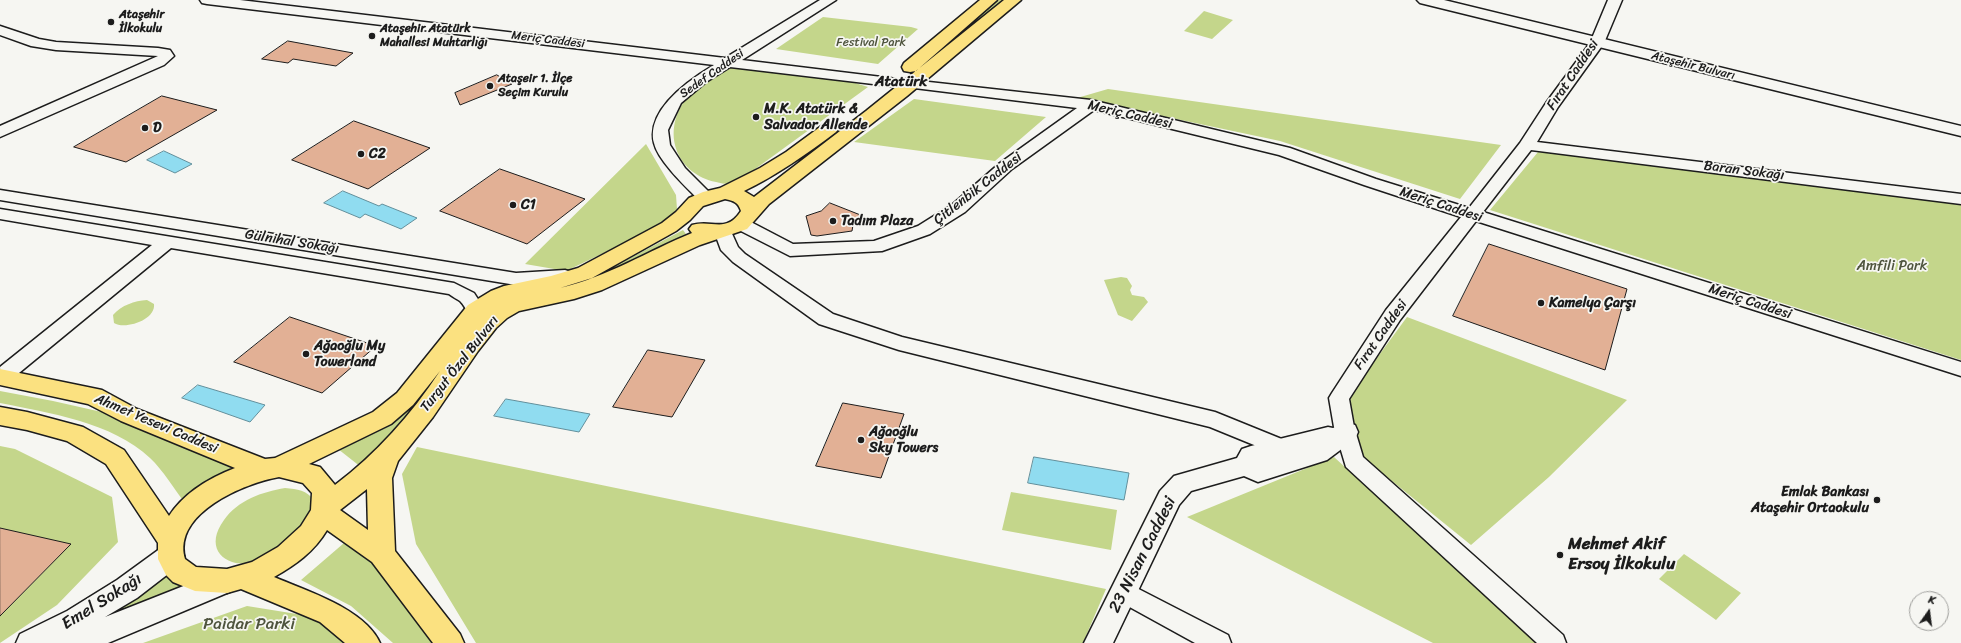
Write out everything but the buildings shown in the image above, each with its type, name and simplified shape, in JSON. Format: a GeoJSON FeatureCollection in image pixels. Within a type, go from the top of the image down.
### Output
{"type":"FeatureCollection","features":[{"type":"Feature","properties":{"kind":"main road"},"geometry":{"type":"LineString","coordinates":[[725,194],[740,196],[747,201],[732,224],[695,228],[690,223],[688,217],[699,202],[725,194],[763,176],[790,159],[890,82],[988,0]]}},
{"type":"Feature","properties":{"kind":"main road","name":"Turgut Özal Bulvarı"},"geometry":{"type":"LineString","coordinates":[[699,202],[669,227],[585,273],[553,283],[512,291],[498,296],[476,310],[405,399],[382,418],[270,468],[238,476],[215,489],[195,504],[179,522],[171,548],[176,568],[187,577],[204,582],[235,580],[264,571],[296,550],[308,538],[324,511],[387,456],[430,405],[485,327],[500,312],[514,304],[531,299],[552,297],[587,289],[693,239],[732,224],[911,84],[1014,0]]}},
{"type":"Feature","properties":{"kind":"main road","name":"Ahmet Yesevi Caddesi"},"geometry":{"type":"LineString","coordinates":[[0,377],[94,396],[130,415],[270,468]]}},
{"type":"Feature","properties":{"kind":"main road"},"geometry":{"type":"LineString","coordinates":[[0,416],[27,420],[74,434],[116,457],[171,548]]}},
{"type":"Feature","properties":{"kind":"main road"},"geometry":{"type":"LineString","coordinates":[[382,554],[378,478],[387,456]]}},
{"type":"Feature","properties":{"kind":"main road","name":"Turgut Özal Bulvarı"},"geometry":{"type":"LineString","coordinates":[[270,468],[295,468],[308,472],[318,479],[324,488],[326,500],[324,511]]}},
{"type":"Feature","properties":{"kind":"main road"},"geometry":{"type":"LineString","coordinates":[[324,511],[382,554],[450,643]]}},
{"type":"Feature","properties":{"kind":"main road"},"geometry":{"type":"LineString","coordinates":[[235,580],[330,613],[366,643]]}},
{"type":"Feature","properties":{"kind":"street","name":"Meriç Caddesi"},"geometry":{"type":"LineString","coordinates":[[207,0],[276,4],[890,82]]}},
{"type":"Feature","properties":{"kind":"street","name":"Sedef Caddesi"},"geometry":{"type":"LineString","coordinates":[[699,202],[662,145],[660,130],[675,101],[701,79],[829,0]]}},
{"type":"Feature","properties":{"kind":"street","name":"Ataşehir Bulvarı"},"geometry":{"type":"LineString","coordinates":[[1425,0],[1961,131]]}},
{"type":"Feature","properties":{"kind":"street","name":"Fırat Caddesi"},"geometry":{"type":"LineString","coordinates":[[1554,643],[1354,461],[1339,398],[1393,315],[1527,146],[1551,106],[1597,43],[1615,0]]}},
{"type":"Feature","properties":{"kind":"street"},"geometry":{"type":"LineString","coordinates":[[0,30],[36,43],[158,52],[165,53],[167,56],[159,62],[0,132]]}},
{"type":"Feature","properties":{"kind":"street","name":"Meriç Caddesi"},"geometry":{"type":"LineString","coordinates":[[911,84],[1091,106],[1284,151],[1370,182],[1961,369]]}},
{"type":"Feature","properties":{"kind":"street","name":"Çitlenbik Caddesi"},"geometry":{"type":"LineString","coordinates":[[732,224],[790,250],[876,247],[924,230],[959,208],[1006,166],[1091,106]]}},
{"type":"Feature","properties":{"kind":"street","name":"Baran Sokağı"},"geometry":{"type":"LineString","coordinates":[[1527,146],[1961,199]]}},
{"type":"Feature","properties":{"kind":"street","name":"Gülnihal Sokağı"},"geometry":{"type":"LineString","coordinates":[[0,195],[516,279],[550,278],[585,273]]}},
{"type":"Feature","properties":{"kind":"street","name":"Gülnihal Sokağı"},"geometry":{"type":"LineString","coordinates":[[0,214],[168,240],[300,264],[454,289],[467,297],[476,310]]}},
{"type":"Feature","properties":{"kind":"street"},"geometry":{"type":"LineString","coordinates":[[732,224],[730,250],[739,258],[826,319],[900,343],[1215,420],[1282,448]]}},
{"type":"Feature","properties":{"kind":"street"},"geometry":{"type":"LineString","coordinates":[[0,377],[168,240]]}},
{"type":"Feature","properties":{"kind":"street"},"geometry":{"type":"LineString","coordinates":[[1346,432],[1318,453],[1258,472],[1246,466],[1251,456],[1346,432]]}},
{"type":"Feature","properties":{"kind":"street","name":"23 Nisan Caddesi"},"geometry":{"type":"LineString","coordinates":[[1098,643],[1169,498],[1183,483],[1246,466]]}},
{"type":"Feature","properties":{"kind":"street","name":"Emel Sokağı"},"geometry":{"type":"LineString","coordinates":[[30,643],[77,620],[127,589],[171,548]]}},
{"type":"Feature","properties":{"kind":"street","name":"Emel Sokağı"},"geometry":{"type":"LineString","coordinates":[[75,643],[235,580]]}},
{"type":"Feature","properties":{"kind":"street"},"geometry":{"type":"LineString","coordinates":[[1123,592],[1219,643]]}},
{"type":"Feature","properties":{"kind":"green space"},"geometry":{"type":"Polygon","coordinates":[[[999,0],[1006,0],[915,72],[912,72],[999,0]]]}},
{"type":"Feature","properties":{"kind":"green space"},"geometry":{"type":"Polygon","coordinates":[[[1204,11],[1233,20],[1212,39],[1184,31],[1204,11]]]}},
{"type":"Feature","properties":{"kind":"green space","name":"Festival Park"},"geometry":{"type":"Polygon","coordinates":[[[823,17],[918,29],[878,64],[776,49],[823,17]]]}},
{"type":"Feature","properties":{"kind":"green space"},"geometry":{"type":"Polygon","coordinates":[[[735,65],[846,80],[868,87],[747,175],[733,183],[728,184],[703,178],[692,171],[683,162],[677,152],[674,140],[674,128],[677,116],[687,97],[699,87],[735,65]]]}},
{"type":"Feature","properties":{"kind":"green space"},"geometry":{"type":"Polygon","coordinates":[[[1108,89],[1501,145],[1460,199],[1280,141],[1077,98],[1108,89]]]}},
{"type":"Feature","properties":{"kind":"green space"},"geometry":{"type":"Polygon","coordinates":[[[914,99],[1046,117],[995,161],[854,142],[914,99]]]}},
{"type":"Feature","properties":{"kind":"green space"},"geometry":{"type":"Polygon","coordinates":[[[646,144],[676,195],[677,209],[662,225],[566,271],[525,264],[646,144]]]}},
{"type":"Feature","properties":{"kind":"green space","name":"Amfili Park"},"geometry":{"type":"Polygon","coordinates":[[[1538,152],[1757,177],[1961,205],[1961,360],[1490,210],[1538,152]]]}},
{"type":"Feature","properties":{"kind":"green space"},"geometry":{"type":"Polygon","coordinates":[[[683,230],[686,234],[593,282],[513,300],[525,293],[589,280],[683,230]]]}},
{"type":"Feature","properties":{"kind":"green space"},"geometry":{"type":"Polygon","coordinates":[[[1121,277],[1127,278],[1132,286],[1130,290],[1132,295],[1144,297],[1148,302],[1132,321],[1118,315],[1104,280],[1121,277]]]}},
{"type":"Feature","properties":{"kind":"green space"},"geometry":{"type":"Polygon","coordinates":[[[147,300],[154,304],[150,315],[145,319],[125,325],[114,323],[113,315],[124,306],[137,301],[147,300]]]}},
{"type":"Feature","properties":{"kind":"green space"},"geometry":{"type":"Polygon","coordinates":[[[513,300],[366,471],[338,449],[477,321],[513,300]]]}},
{"type":"Feature","properties":{"kind":"green space"},"geometry":{"type":"Polygon","coordinates":[[[1407,317],[1627,400],[1549,477],[1471,545],[1361,456],[1349,396],[1407,317]]]}},
{"type":"Feature","properties":{"kind":"green space"},"geometry":{"type":"Polygon","coordinates":[[[0,391],[115,415],[240,463],[212,480],[185,503],[155,463],[135,446],[99,427],[59,415],[0,403],[0,391]]]}},
{"type":"Feature","properties":{"kind":"green space"},"geometry":{"type":"Polygon","coordinates":[[[0,446],[15,449],[112,497],[118,542],[57,605],[0,643],[0,616],[70,545],[0,529],[0,446]]]}},
{"type":"Feature","properties":{"kind":"green space"},"geometry":{"type":"Polygon","coordinates":[[[417,447],[1106,589],[1083,643],[476,643],[416,544],[402,474],[417,447]]]}},
{"type":"Feature","properties":{"kind":"green space"},"geometry":{"type":"Polygon","coordinates":[[[1334,457],[1536,643],[1433,643],[1187,517],[1334,457]]]}},
{"type":"Feature","properties":{"kind":"green space"},"geometry":{"type":"Polygon","coordinates":[[[285,488],[302,491],[308,494],[315,501],[313,523],[263,560],[258,562],[247,564],[237,563],[228,560],[221,555],[217,549],[216,540],[218,531],[230,513],[243,502],[251,498],[285,488]]]}},
{"type":"Feature","properties":{"kind":"green space"},"geometry":{"type":"Polygon","coordinates":[[[1011,492],[1117,510],[1111,550],[1002,530],[1011,492]]]}},
{"type":"Feature","properties":{"kind":"green space"},"geometry":{"type":"Polygon","coordinates":[[[351,537],[441,643],[393,643],[351,606],[301,580],[351,537]]]}},
{"type":"Feature","properties":{"kind":"green space"},"geometry":{"type":"Polygon","coordinates":[[[1684,554],[1741,593],[1716,620],[1659,579],[1684,554]]]}},
{"type":"Feature","properties":{"kind":"green space"},"geometry":{"type":"Polygon","coordinates":[[[167,573],[199,598],[49,643],[167,573]]]}},
{"type":"Feature","properties":{"kind":"green space","name":"Paidar Parki"},"geometry":{"type":"Polygon","coordinates":[[[247,606],[328,619],[362,643],[143,643],[247,606]]]}},
{"type":"Feature","properties":{"kind":"water"},"geometry":{"type":"Polygon","coordinates":[[[164,151],[192,164],[175,173],[147,160],[164,151]]]}},
{"type":"Feature","properties":{"kind":"water"},"geometry":{"type":"Polygon","coordinates":[[[343,191],[379,206],[382,204],[417,218],[401,229],[365,214],[360,218],[324,203],[343,191]]]}},
{"type":"Feature","properties":{"kind":"water"},"geometry":{"type":"Polygon","coordinates":[[[198,385],[265,405],[250,422],[182,398],[198,385]]]}},
{"type":"Feature","properties":{"kind":"water"},"geometry":{"type":"Polygon","coordinates":[[[506,399],[590,414],[579,432],[494,416],[506,399]]]}},
{"type":"Feature","properties":{"kind":"water"},"geometry":{"type":"Polygon","coordinates":[[[1034,457],[1129,473],[1124,500],[1028,483],[1034,457]]]}},
{"type":"Feature","properties":{"kind":"place","name":"Ataşehir İlkokulu"},"geometry":{"type":"Point","coordinates":[111,22]}},
{"type":"Feature","properties":{"kind":"place","name":"Ataşehir Atatürk Mahallesi Muhtarlığı"},"geometry":{"type":"Point","coordinates":[372,36]}},
{"type":"Feature","properties":{"kind":"place","name":"Ataşeir 1. İlçe Seçim Kurulu"},"geometry":{"type":"Point","coordinates":[490,86]}},
{"type":"Feature","properties":{"kind":"place","name":"M.K. Atatürk & Salvador Allende"},"geometry":{"type":"Point","coordinates":[756,117]}},
{"type":"Feature","properties":{"kind":"place","name":"D"},"geometry":{"type":"Point","coordinates":[145,128]}},
{"type":"Feature","properties":{"kind":"place","name":"C2"},"geometry":{"type":"Point","coordinates":[361,154]}},
{"type":"Feature","properties":{"kind":"place","name":"C1"},"geometry":{"type":"Point","coordinates":[513,205]}},
{"type":"Feature","properties":{"kind":"place","name":"Tadım Plaza"},"geometry":{"type":"Point","coordinates":[833,221]}},
{"type":"Feature","properties":{"kind":"place","name":"Kamelya Çarşı"},"geometry":{"type":"Point","coordinates":[1541,303]}},
{"type":"Feature","properties":{"kind":"place","name":"Ağaoğlu My Towerland"},"geometry":{"type":"Point","coordinates":[306,354]}},
{"type":"Feature","properties":{"kind":"place","name":"Ağaoğlu Sky Towers"},"geometry":{"type":"Point","coordinates":[861,440]}},
{"type":"Feature","properties":{"kind":"place","name":"Emlak Bankası Ataşehir Ortaokulu"},"geometry":{"type":"Point","coordinates":[1877,500]}},
{"type":"Feature","properties":{"kind":"place","name":"Mehmet Akif Ersoy İlkokulu"},"geometry":{"type":"Point","coordinates":[1560,555]}},
{"type":"Feature","properties":{"kind":"district","name":"Atatürk"},"geometry":{"type":"Point","coordinates":[901,82]}}]}
